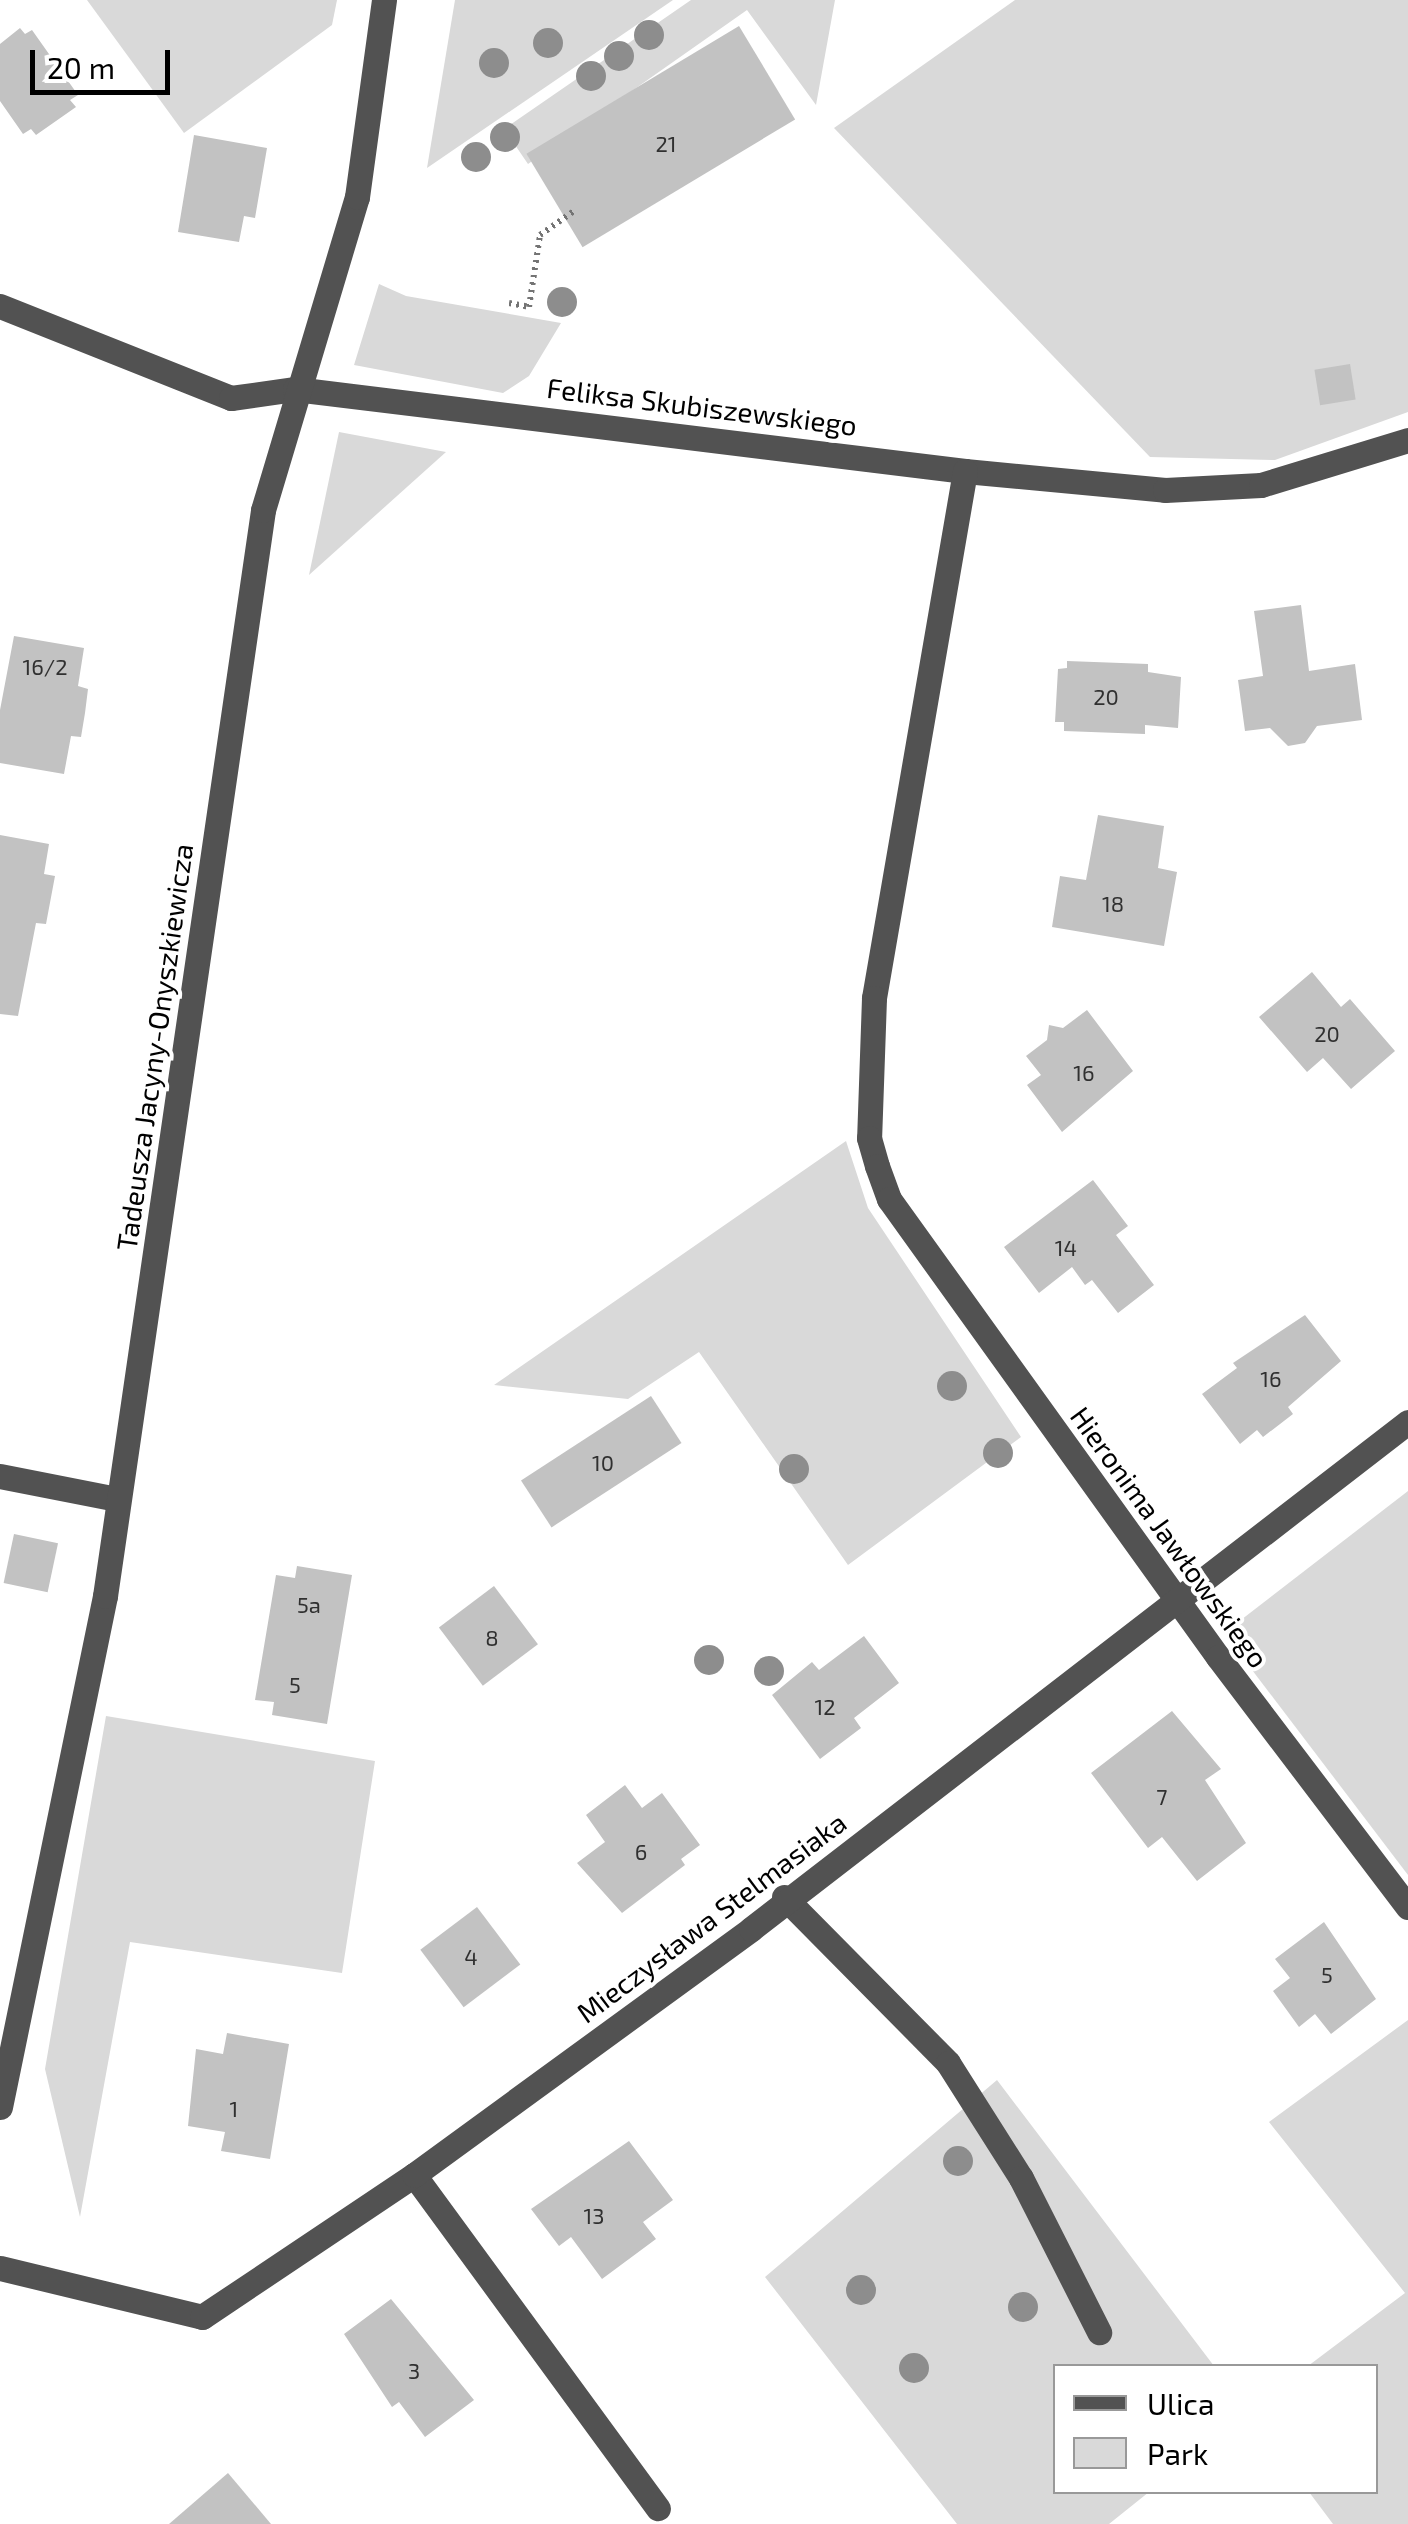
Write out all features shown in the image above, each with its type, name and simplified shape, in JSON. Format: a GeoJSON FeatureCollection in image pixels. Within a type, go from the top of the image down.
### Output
{"type":"FeatureCollection","features":[{"type":"Feature","properties":{"kind":"street","name":"Tadeusza Jacyny-Onyszkiewicza"},"geometry":{"type":"LineString","coordinates":[[0,2107],[106,1596],[116,1499],[262,510],[294,388],[357,198],[384,0]]}},
{"type":"Feature","properties":{"kind":"street","name":"Feliksa Skubiszewskiego"},"geometry":{"type":"LineString","coordinates":[[0,306],[231,398],[294,388],[965,472],[1165,490],[1260,485],[1408,440]]}},
{"type":"Feature","properties":{"kind":"street","name":"Hieronima Jawłowskiego"},"geometry":{"type":"LineString","coordinates":[[965,472],[874,998],[869,1138],[889,1199],[1179,1600],[1408,1907]]}},
{"type":"Feature","properties":{"kind":"street","name":"Mieczysława Stelmasiaka"},"geometry":{"type":"LineString","coordinates":[[0,2268],[202,2317],[414,2174],[1179,1600],[1408,1422]]}},
{"type":"Feature","properties":{"kind":"street"},"geometry":{"type":"LineString","coordinates":[[0,1476],[116,1499]]}},
{"type":"Feature","properties":{"kind":"street"},"geometry":{"type":"LineString","coordinates":[[784,1898],[948,2062],[1021,2178],[1100,2332]]}},
{"type":"Feature","properties":{"kind":"street"},"geometry":{"type":"LineString","coordinates":[[414,2174],[658,2508]]}},
{"type":"Feature","properties":{"kind":"path"},"geometry":{"type":"LineString","coordinates":[[509,304],[529,307],[540,235],[574,211]]}},
{"type":"Feature","properties":{"kind":"green space"},"geometry":{"type":"Polygon","coordinates":[[[87,0],[337,0],[332,25],[184,133],[87,0]]]}},
{"type":"Feature","properties":{"kind":"green space"},"geometry":{"type":"Polygon","coordinates":[[[455,0],[673,0],[427,168],[455,0]]]}},
{"type":"Feature","properties":{"kind":"green space"},"geometry":{"type":"Polygon","coordinates":[[[691,0],[835,0],[816,105],[747,10],[528,164],[504,129],[691,0]]]}},
{"type":"Feature","properties":{"kind":"green space"},"geometry":{"type":"Polygon","coordinates":[[[1015,0],[1408,0],[1408,412],[1275,460],[1150,457],[834,128],[1015,0]]]}},
{"type":"Feature","properties":{"kind":"green space"},"geometry":{"type":"Polygon","coordinates":[[[379,284],[406,296],[561,323],[529,376],[503,393],[354,365],[379,284]]]}},
{"type":"Feature","properties":{"kind":"green space"},"geometry":{"type":"Polygon","coordinates":[[[339,432],[446,452],[309,575],[339,432]]]}},
{"type":"Feature","properties":{"kind":"green space"},"geometry":{"type":"Polygon","coordinates":[[[846,1141],[868,1208],[1021,1437],[848,1565],[699,1352],[628,1399],[494,1385],[846,1141]]]}},
{"type":"Feature","properties":{"kind":"green space"},"geometry":{"type":"Polygon","coordinates":[[[1408,1491],[1408,1875],[1224,1633],[1408,1491]]]}},
{"type":"Feature","properties":{"kind":"green space"},"geometry":{"type":"Polygon","coordinates":[[[106,1716],[375,1761],[342,1973],[130,1942],[80,2217],[45,2069],[106,1716]]]}},
{"type":"Feature","properties":{"kind":"green space"},"geometry":{"type":"Polygon","coordinates":[[[1408,2020],[1408,2524],[1333,2524],[1310,2494],[1378,2494],[1378,2364],[1311,2364],[1405,2293],[1269,2122],[1408,2020]]]}},
{"type":"Feature","properties":{"kind":"green space"},"geometry":{"type":"Polygon","coordinates":[[[997,2080],[1212,2364],[1053,2364],[1053,2494],[1146,2494],[1109,2524],[957,2524],[765,2277],[997,2080]]]}},
{"type":"Feature","properties":{"kind":"building"},"geometry":{"type":"Polygon","coordinates":[[[739,26],[795,119],[583,247],[526,154],[739,26]]]}},
{"type":"Feature","properties":{"kind":"building"},"geometry":{"type":"Polygon","coordinates":[[[20,28],[25,34],[32,30],[78,95],[70,100],[76,107],[36,135],[31,129],[23,134],[0,101],[0,44],[20,28]]]}},
{"type":"Feature","properties":{"kind":"building"},"geometry":{"type":"Polygon","coordinates":[[[194,135],[267,148],[255,218],[244,216],[239,242],[178,232],[194,135]]]}},
{"type":"Feature","properties":{"kind":"building"},"geometry":{"type":"Polygon","coordinates":[[[1350,364],[1356,400],[1320,405],[1314,370],[1350,364]]]}},
{"type":"Feature","properties":{"kind":"building"},"geometry":{"type":"Polygon","coordinates":[[[1301,605],[1309,671],[1355,664],[1362,720],[1317,726],[1305,743],[1288,746],[1270,728],[1245,731],[1238,680],[1263,676],[1254,611],[1301,605]]]}},
{"type":"Feature","properties":{"kind":"building"},"geometry":{"type":"Polygon","coordinates":[[[14,636],[84,648],[78,686],[88,689],[85,713],[81,737],[71,736],[64,774],[0,763],[0,710],[14,636]]]}},
{"type":"Feature","properties":{"kind":"building"},"geometry":{"type":"Polygon","coordinates":[[[1067,661],[1148,664],[1148,672],[1181,677],[1178,728],[1145,725],[1145,734],[1064,731],[1064,722],[1055,722],[1058,669],[1067,668],[1067,661]]]}},
{"type":"Feature","properties":{"kind":"building"},"geometry":{"type":"Polygon","coordinates":[[[1098,815],[1164,826],[1158,868],[1177,872],[1164,946],[1052,927],[1060,876],[1086,880],[1098,815]]]}},
{"type":"Feature","properties":{"kind":"building"},"geometry":{"type":"Polygon","coordinates":[[[0,835],[49,844],[44,874],[55,876],[46,924],[36,923],[18,1016],[0,1014],[0,835]]]}},
{"type":"Feature","properties":{"kind":"building"},"geometry":{"type":"Polygon","coordinates":[[[1312,972],[1341,1007],[1350,999],[1395,1051],[1351,1089],[1323,1058],[1307,1072],[1259,1017],[1312,972]]]}},
{"type":"Feature","properties":{"kind":"building"},"geometry":{"type":"Polygon","coordinates":[[[1087,1010],[1133,1071],[1062,1132],[1027,1085],[1041,1075],[1026,1056],[1047,1040],[1049,1025],[1063,1028],[1087,1010]]]}},
{"type":"Feature","properties":{"kind":"building"},"geometry":{"type":"Polygon","coordinates":[[[1093,1180],[1128,1226],[1116,1235],[1154,1285],[1118,1313],[1092,1280],[1085,1285],[1072,1267],[1039,1293],[1004,1247],[1093,1180]]]}},
{"type":"Feature","properties":{"kind":"building"},"geometry":{"type":"Polygon","coordinates":[[[1305,1315],[1341,1361],[1288,1407],[1293,1414],[1263,1437],[1257,1430],[1240,1444],[1202,1394],[1237,1368],[1233,1363],[1305,1315]]]}},
{"type":"Feature","properties":{"kind":"building"},"geometry":{"type":"Polygon","coordinates":[[[651,1396],[681,1443],[552,1527],[521,1480],[651,1396]]]}},
{"type":"Feature","properties":{"kind":"building"},"geometry":{"type":"Polygon","coordinates":[[[14,1534],[58,1543],[48,1592],[4,1583],[14,1534]]]}},
{"type":"Feature","properties":{"kind":"building"},"geometry":{"type":"Polygon","coordinates":[[[297,1566],[352,1575],[327,1724],[272,1715],[274,1702],[255,1700],[276,1575],[295,1578],[297,1566]]]}},
{"type":"Feature","properties":{"kind":"building"},"geometry":{"type":"Polygon","coordinates":[[[494,1586],[538,1644],[483,1686],[439,1628],[494,1586]]]}},
{"type":"Feature","properties":{"kind":"building"},"geometry":{"type":"Polygon","coordinates":[[[864,1636],[899,1683],[854,1718],[861,1728],[820,1759],[772,1695],[812,1662],[819,1670],[864,1636]]]}},
{"type":"Feature","properties":{"kind":"building"},"geometry":{"type":"Polygon","coordinates":[[[1172,1711],[1221,1769],[1205,1780],[1246,1843],[1197,1881],[1162,1837],[1148,1848],[1091,1773],[1172,1711]]]}},
{"type":"Feature","properties":{"kind":"building"},"geometry":{"type":"Polygon","coordinates":[[[625,1785],[642,1808],[662,1793],[700,1845],[681,1859],[685,1865],[622,1913],[577,1863],[605,1842],[586,1815],[625,1785]]]}},
{"type":"Feature","properties":{"kind":"building"},"geometry":{"type":"Polygon","coordinates":[[[477,1907],[520,1965],[464,2007],[420,1950],[477,1907]]]}},
{"type":"Feature","properties":{"kind":"building"},"geometry":{"type":"Polygon","coordinates":[[[1324,1922],[1376,1999],[1331,2034],[1315,2014],[1299,2027],[1273,1991],[1290,1978],[1275,1959],[1324,1922]]]}},
{"type":"Feature","properties":{"kind":"building"},"geometry":{"type":"Polygon","coordinates":[[[227,2033],[289,2044],[270,2159],[221,2151],[225,2132],[188,2126],[196,2049],[223,2054],[227,2033]]]}},
{"type":"Feature","properties":{"kind":"building"},"geometry":{"type":"Polygon","coordinates":[[[629,2141],[673,2200],[643,2222],[656,2239],[602,2279],[571,2237],[559,2246],[531,2209],[629,2141]]]}},
{"type":"Feature","properties":{"kind":"building"},"geometry":{"type":"Polygon","coordinates":[[[391,2299],[474,2400],[425,2437],[399,2402],[392,2407],[344,2334],[391,2299]]]}},
{"type":"Feature","properties":{"kind":"building"},"geometry":{"type":"Polygon","coordinates":[[[228,2473],[271,2524],[169,2524],[228,2473]]]}}]}
